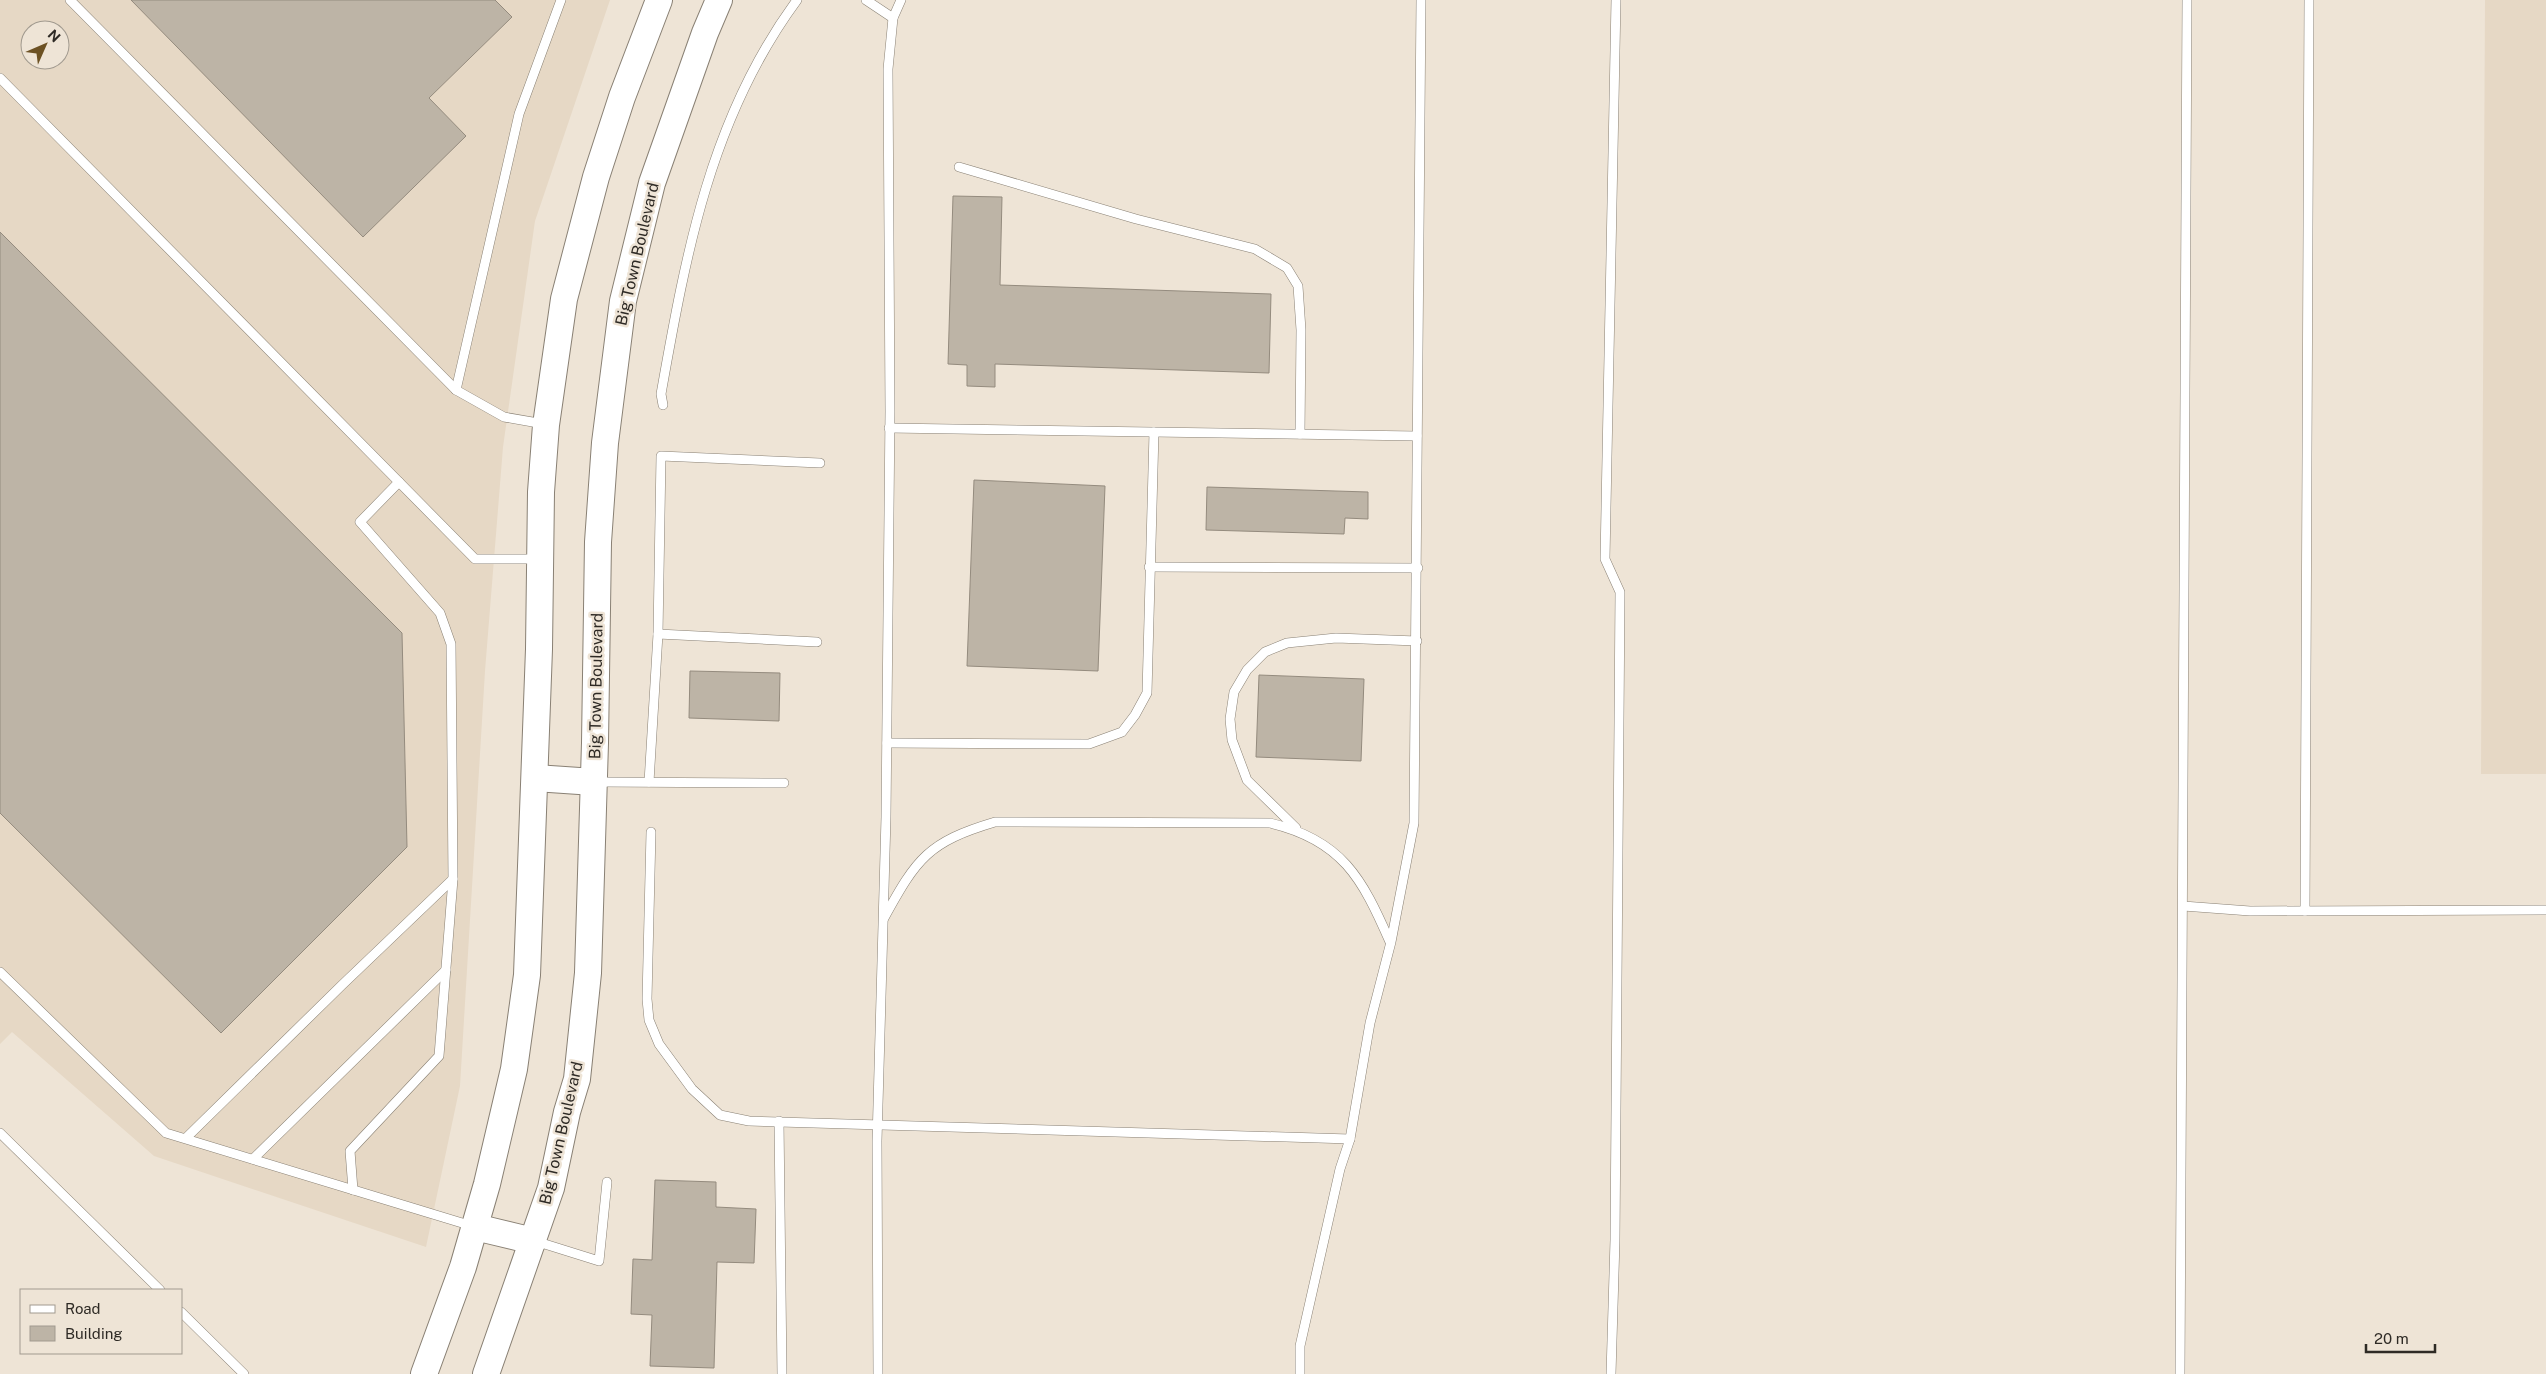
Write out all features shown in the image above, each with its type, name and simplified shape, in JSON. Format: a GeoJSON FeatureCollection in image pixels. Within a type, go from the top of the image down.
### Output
{"type":"FeatureCollection","features":[{"type":"Feature","properties":{"kind":"main road"},"geometry":{"type":"LineString","coordinates":[[424,1374],[463,1267],[475,1227],[514,1069],[526,975],[535,778],[539,559],[546,425],[564,298],[596,177],[625,88],[659,0]]}},
{"type":"Feature","properties":{"kind":"main road","name":"Big Town Boulevard"},"geometry":{"type":"LineString","coordinates":[[486,1374],[551,1188],[567,1112],[577,1079],[588,973],[594,782],[598,542],[605,443],[623,301],[652,183],[705,33],[719,0]]}},
{"type":"Feature","properties":{"kind":"main road"},"geometry":{"type":"LineString","coordinates":[[535,778],[594,782]]}},
{"type":"Feature","properties":{"kind":"main road"},"geometry":{"type":"LineString","coordinates":[[475,1227],[533,1241]]}},
{"type":"Feature","properties":{"kind":"lane"},"geometry":{"type":"LineString","coordinates":[[70,0],[456,390],[504,417],[546,425]]}},
{"type":"Feature","properties":{"kind":"lane"},"geometry":{"type":"LineString","coordinates":[[456,390],[519,114],[561,0]]}},
{"type":"Feature","properties":{"kind":"lane"},"geometry":{"type":"LineString","coordinates":[[663,405],[661,394],[678,298],[696,216],[717,150],[750,76],[797,0]]}},
{"type":"Feature","properties":{"kind":"lane"},"geometry":{"type":"LineString","coordinates":[[866,0],[893,18]]}},
{"type":"Feature","properties":{"kind":"lane"},"geometry":{"type":"LineString","coordinates":[[878,1374],[878,1123],[887,743],[889,428],[888,69],[893,18],[901,0]]}},
{"type":"Feature","properties":{"kind":"lane"},"geometry":{"type":"LineString","coordinates":[[1300,1374],[1300,1346],[1340,1169],[1350,1139],[1370,1023],[1390,942],[1414,822],[1418,568],[1417,436],[1421,0]]}},
{"type":"Feature","properties":{"kind":"lane"},"geometry":{"type":"LineString","coordinates":[[1611,1374],[1615,1240],[1620,592],[1605,559],[1616,0]]}},
{"type":"Feature","properties":{"kind":"lane"},"geometry":{"type":"LineString","coordinates":[[2180,1374],[2187,0]]}},
{"type":"Feature","properties":{"kind":"lane"},"geometry":{"type":"LineString","coordinates":[[2305,911],[2309,0]]}},
{"type":"Feature","properties":{"kind":"lane"},"geometry":{"type":"LineString","coordinates":[[0,78],[475,559],[539,559]]}},
{"type":"Feature","properties":{"kind":"lane"},"geometry":{"type":"LineString","coordinates":[[959,167],[1136,219],[1255,249],[1287,268],[1298,286],[1301,330],[1300,434]]}},
{"type":"Feature","properties":{"kind":"lane"},"geometry":{"type":"LineString","coordinates":[[889,428],[1417,436]]}},
{"type":"Feature","properties":{"kind":"lane"},"geometry":{"type":"LineString","coordinates":[[887,743],[1090,744],[1122,732],[1135,715],[1147,693],[1154,432]]}},
{"type":"Feature","properties":{"kind":"lane"},"geometry":{"type":"LineString","coordinates":[[648,782],[658,634],[662,456],[820,463]]}},
{"type":"Feature","properties":{"kind":"lane"},"geometry":{"type":"LineString","coordinates":[[354,1190],[350,1151],[439,1056],[453,880],[451,644],[440,613],[360,522],[399,482]]}},
{"type":"Feature","properties":{"kind":"lane"},"geometry":{"type":"LineString","coordinates":[[1149,566],[1418,568]]}},
{"type":"Feature","properties":{"kind":"lane"},"geometry":{"type":"LineString","coordinates":[[658,634],[817,642]]}},
{"type":"Feature","properties":{"kind":"lane"},"geometry":{"type":"LineString","coordinates":[[1300,832],[1271,806],[1247,780],[1232,740],[1230,719],[1234,692],[1247,670],[1265,652],[1287,643],[1336,638],[1416,641]]}},
{"type":"Feature","properties":{"kind":"lane"},"geometry":{"type":"LineString","coordinates":[[594,782],[784,783]]}},
{"type":"Feature","properties":{"kind":"lane"},"geometry":{"type":"LineString","coordinates":[[883,920],[908,874],[928,852],[961,832],[995,822],[1270,823],[1311,836],[1336,853],[1354,873],[1372,902],[1390,942]]}},
{"type":"Feature","properties":{"kind":"lane"},"geometry":{"type":"LineString","coordinates":[[651,832],[647,998],[649,1020],[660,1044],[692,1089],[720,1115],[748,1121],[878,1123],[1350,1139]]}},
{"type":"Feature","properties":{"kind":"lane"},"geometry":{"type":"LineString","coordinates":[[186,1138],[342,984],[453,880]]}},
{"type":"Feature","properties":{"kind":"lane"},"geometry":{"type":"LineString","coordinates":[[2182,906],[2250,911],[2546,910]]}},
{"type":"Feature","properties":{"kind":"lane"},"geometry":{"type":"LineString","coordinates":[[252,1159],[446,970]]}},
{"type":"Feature","properties":{"kind":"lane"},"geometry":{"type":"LineString","coordinates":[[0,972],[166,1134],[186,1138],[475,1227]]}},
{"type":"Feature","properties":{"kind":"lane"},"geometry":{"type":"LineString","coordinates":[[779,1121],[782,1374]]}},
{"type":"Feature","properties":{"kind":"lane"},"geometry":{"type":"LineString","coordinates":[[0,1133],[159,1289]]}},
{"type":"Feature","properties":{"kind":"lane"},"geometry":{"type":"LineString","coordinates":[[533,1241],[599,1261],[607,1182]]}},
{"type":"Feature","properties":{"kind":"lane"},"geometry":{"type":"LineString","coordinates":[[182,1313],[244,1374]]}},
{"type":"Feature","properties":{"kind":"shaded area"},"geometry":{"type":"Polygon","coordinates":[[[0,0],[610,0],[535,221],[503,447],[485,671],[460,1086],[426,1247],[154,1156],[12,1032],[0,1044],[0,0]]]}},
{"type":"Feature","properties":{"kind":"shaded area"},"geometry":{"type":"Polygon","coordinates":[[[2485,0],[2546,0],[2546,774],[2481,774],[2485,0]]]}},
{"type":"Feature","properties":{"kind":"building"},"geometry":{"type":"Polygon","coordinates":[[[131,0],[495,0],[512,17],[429,98],[466,136],[363,237],[131,0]]]}},
{"type":"Feature","properties":{"kind":"building"},"geometry":{"type":"Polygon","coordinates":[[[953,196],[1002,197],[1000,285],[1271,294],[1269,373],[995,364],[995,387],[967,386],[967,365],[948,364],[953,196]]]}},
{"type":"Feature","properties":{"kind":"building"},"geometry":{"type":"Polygon","coordinates":[[[0,232],[402,633],[407,847],[221,1033],[0,813],[0,232]]]}},
{"type":"Feature","properties":{"kind":"building"},"geometry":{"type":"Polygon","coordinates":[[[974,480],[1105,486],[1098,671],[967,666],[974,480]]]}},
{"type":"Feature","properties":{"kind":"building"},"geometry":{"type":"Polygon","coordinates":[[[1207,487],[1368,492],[1368,519],[1345,518],[1344,534],[1206,530],[1207,487]]]}},
{"type":"Feature","properties":{"kind":"building"},"geometry":{"type":"Polygon","coordinates":[[[690,671],[780,673],[779,721],[689,718],[690,671]]]}},
{"type":"Feature","properties":{"kind":"building"},"geometry":{"type":"Polygon","coordinates":[[[1259,675],[1364,679],[1361,761],[1256,757],[1259,675]]]}},
{"type":"Feature","properties":{"kind":"building"},"geometry":{"type":"Polygon","coordinates":[[[655,1180],[716,1182],[716,1207],[756,1209],[754,1263],[717,1262],[714,1368],[650,1366],[652,1315],[631,1314],[633,1259],[652,1260],[655,1180]]]}}]}
